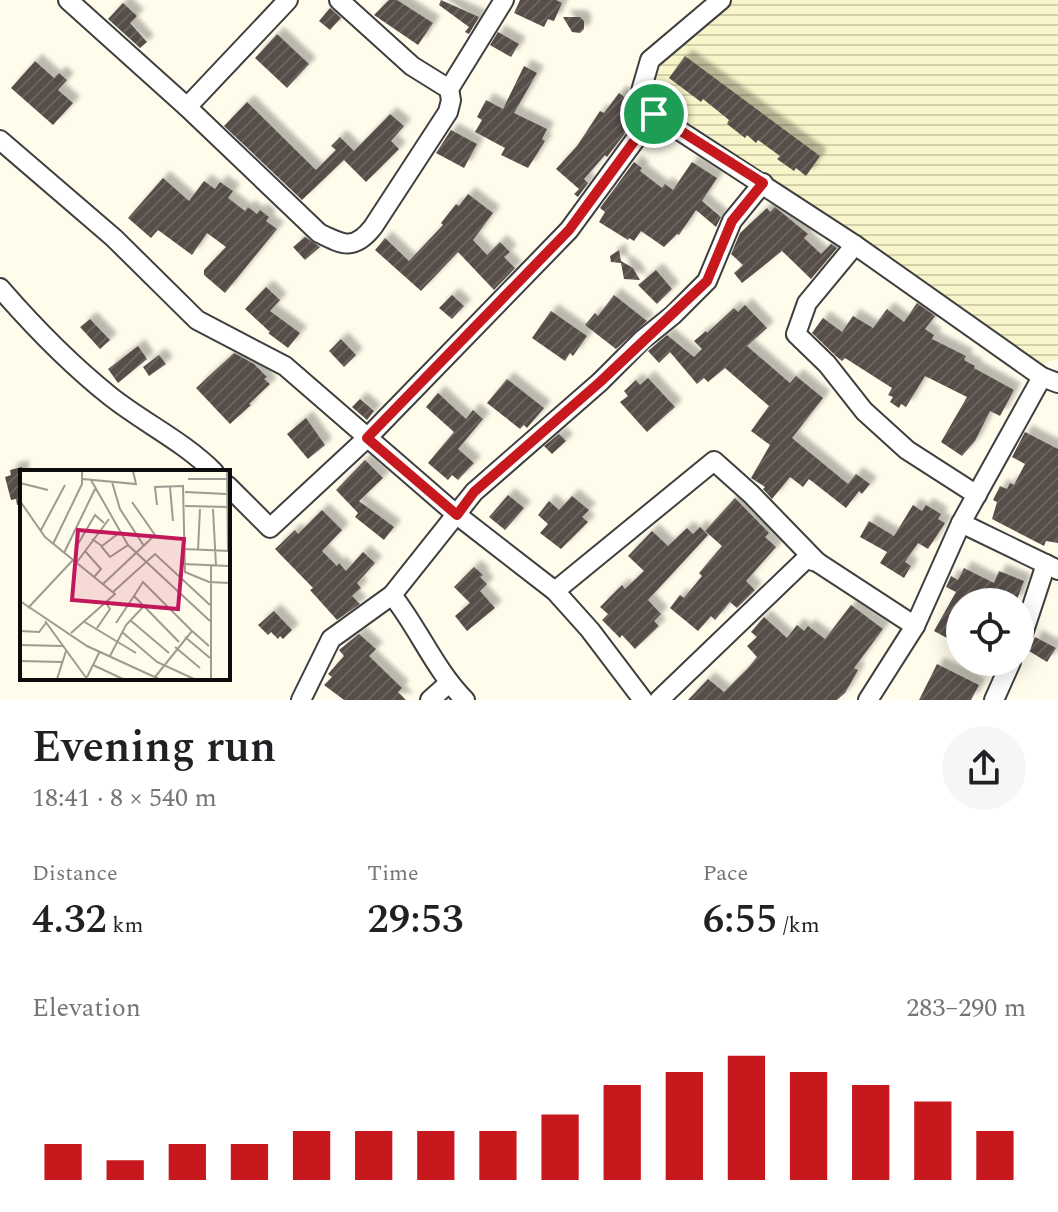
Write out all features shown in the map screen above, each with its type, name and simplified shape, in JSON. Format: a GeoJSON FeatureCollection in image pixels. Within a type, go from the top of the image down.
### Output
{"type":"FeatureCollection","features":[{"type":"Feature","properties":{"kind":"street"},"geometry":{"type":"LineString","coordinates":[[68,0],[187,107],[319,233],[352,245],[373,227],[448,112],[451,100],[449,89],[504,0]]}},
{"type":"Feature","properties":{"kind":"street"},"geometry":{"type":"LineString","coordinates":[[187,107],[288,0]]}},
{"type":"Feature","properties":{"kind":"street"},"geometry":{"type":"LineString","coordinates":[[339,0],[412,66],[449,89]]}},
{"type":"Feature","properties":{"kind":"street"},"geometry":{"type":"LineString","coordinates":[[721,0],[650,60],[641,91],[654,114],[763,183],[1050,380],[961,523],[915,626],[868,700]]}},
{"type":"Feature","properties":{"kind":"street"},"geometry":{"type":"LineString","coordinates":[[230,488],[270,528],[367,438],[569,230],[654,114]]}},
{"type":"Feature","properties":{"kind":"street"},"geometry":{"type":"LineString","coordinates":[[0,140],[114,238],[197,320],[285,366],[457,515],[555,591],[590,630],[643,700]]}},
{"type":"Feature","properties":{"kind":"street"},"geometry":{"type":"LineString","coordinates":[[301,700],[331,639],[392,595],[474,492],[600,382],[707,281],[732,221],[763,183]]}},
{"type":"Feature","properties":{"kind":"street"},"geometry":{"type":"LineString","coordinates":[[855,245],[807,303],[796,334],[827,364],[864,411],[907,450],[977,495]]}},
{"type":"Feature","properties":{"kind":"street"},"geometry":{"type":"LineString","coordinates":[[0,288],[35,328],[110,396],[199,457],[212,470]]}},
{"type":"Feature","properties":{"kind":"street"},"geometry":{"type":"LineString","coordinates":[[555,591],[714,461],[817,562],[915,626]]}},
{"type":"Feature","properties":{"kind":"street"},"geometry":{"type":"LineString","coordinates":[[961,523],[1052,567],[1034,610]]}},
{"type":"Feature","properties":{"kind":"street"},"geometry":{"type":"LineString","coordinates":[[659,700],[806,559],[817,562]]}},
{"type":"Feature","properties":{"kind":"street"},"geometry":{"type":"LineString","coordinates":[[392,595],[410,618],[449,683],[465,700]]}},
{"type":"Feature","properties":{"kind":"street"},"geometry":{"type":"LineString","coordinates":[[994,700],[1005,676]]}},
{"type":"Feature","properties":{"kind":"street"},"geometry":{"type":"LineString","coordinates":[[430,700],[449,683]]}},
{"type":"Feature","properties":{"kind":"shaded area"},"geometry":{"type":"Polygon","coordinates":[[[731,0],[1058,0],[1058,359],[1040,364],[653,98],[654,70],[731,0]]]}},
{"type":"Feature","properties":{"kind":"building"},"geometry":{"type":"Polygon","coordinates":[[[389,0],[397,0],[433,23],[418,45],[374,15],[389,0]]]}},
{"type":"Feature","properties":{"kind":"building"},"geometry":{"type":"Polygon","coordinates":[[[441,0],[479,17],[469,34],[465,32],[469,27],[439,5],[441,0]]]}},
{"type":"Feature","properties":{"kind":"building"},"geometry":{"type":"Polygon","coordinates":[[[520,0],[556,0],[562,3],[554,21],[548,19],[544,27],[514,13],[520,0]]]}},
{"type":"Feature","properties":{"kind":"building"},"geometry":{"type":"Polygon","coordinates":[[[123,3],[137,16],[130,23],[147,42],[140,48],[108,19],[123,3]]]}},
{"type":"Feature","properties":{"kind":"building"},"geometry":{"type":"Polygon","coordinates":[[[330,8],[341,18],[330,30],[319,21],[330,8]]]}},
{"type":"Feature","properties":{"kind":"building"},"geometry":{"type":"Polygon","coordinates":[[[563,17],[580,17],[584,21],[584,29],[580,33],[572,32],[563,17]]]}},
{"type":"Feature","properties":{"kind":"building"},"geometry":{"type":"Polygon","coordinates":[[[498,32],[519,44],[511,57],[490,45],[498,32]]]}},
{"type":"Feature","properties":{"kind":"building"},"geometry":{"type":"Polygon","coordinates":[[[277,34],[309,64],[287,88],[255,58],[277,34]]]}},
{"type":"Feature","properties":{"kind":"building"},"geometry":{"type":"Polygon","coordinates":[[[685,56],[820,156],[806,176],[777,159],[780,156],[758,140],[756,143],[747,135],[745,138],[703,99],[701,102],[669,78],[685,56]]]}},
{"type":"Feature","properties":{"kind":"building"},"geometry":{"type":"Polygon","coordinates":[[[35,61],[54,78],[59,73],[67,80],[58,90],[73,103],[53,125],[11,88],[35,61]]]}},
{"type":"Feature","properties":{"kind":"building"},"geometry":{"type":"Polygon","coordinates":[[[524,66],[537,73],[514,113],[547,129],[542,139],[545,141],[528,168],[501,155],[505,148],[475,132],[482,120],[477,117],[486,100],[503,109],[524,66]]]}},
{"type":"Feature","properties":{"kind":"building"},"geometry":{"type":"Polygon","coordinates":[[[619,93],[640,113],[607,157],[605,155],[584,179],[588,183],[578,197],[574,194],[579,189],[556,169],[577,146],[600,111],[604,113],[619,93]]]}},
{"type":"Feature","properties":{"kind":"building"},"geometry":{"type":"Polygon","coordinates":[[[247,102],[316,170],[336,150],[331,146],[340,137],[354,151],[390,114],[404,126],[391,141],[399,149],[366,182],[344,160],[302,200],[224,126],[247,102]]]}},
{"type":"Feature","properties":{"kind":"building"},"geometry":{"type":"Polygon","coordinates":[[[451,130],[477,144],[464,168],[436,153],[451,130]]]}},
{"type":"Feature","properties":{"kind":"building"},"geometry":{"type":"Polygon","coordinates":[[[634,162],[642,168],[640,171],[662,188],[665,184],[673,190],[692,162],[717,178],[702,201],[721,217],[716,227],[696,210],[679,235],[664,247],[641,231],[634,241],[628,240],[599,222],[605,212],[600,208],[634,162]]]}},
{"type":"Feature","properties":{"kind":"building"},"geometry":{"type":"Polygon","coordinates":[[[163,178],[189,201],[204,181],[215,189],[220,182],[233,191],[228,198],[245,211],[248,207],[257,214],[260,210],[269,217],[266,221],[277,229],[225,293],[204,275],[204,270],[226,247],[207,233],[192,255],[158,230],[151,238],[128,218],[163,178]]]}},
{"type":"Feature","properties":{"kind":"building"},"geometry":{"type":"Polygon","coordinates":[[[468,194],[493,213],[473,240],[487,255],[500,242],[510,252],[504,257],[515,268],[494,290],[458,252],[421,291],[375,250],[385,238],[409,261],[468,194]]]}},
{"type":"Feature","properties":{"kind":"building"},"geometry":{"type":"Polygon","coordinates":[[[775,207],[808,234],[804,238],[821,254],[831,244],[837,248],[811,279],[782,251],[742,283],[734,273],[743,265],[731,254],[740,233],[767,208],[770,212],[775,207]]]}},
{"type":"Feature","properties":{"kind":"building"},"geometry":{"type":"Polygon","coordinates":[[[305,237],[320,247],[305,260],[293,247],[305,237]]]}},
{"type":"Feature","properties":{"kind":"building"},"geometry":{"type":"Polygon","coordinates":[[[619,250],[621,261],[633,268],[640,280],[624,279],[621,263],[611,262],[610,256],[619,250]]]}},
{"type":"Feature","properties":{"kind":"building"},"geometry":{"type":"Polygon","coordinates":[[[656,270],[672,289],[657,304],[638,285],[656,270]]]}},
{"type":"Feature","properties":{"kind":"building"},"geometry":{"type":"Polygon","coordinates":[[[266,287],[280,300],[270,311],[300,333],[288,348],[245,309],[266,287]]]}},
{"type":"Feature","properties":{"kind":"building"},"geometry":{"type":"Polygon","coordinates":[[[452,295],[464,306],[452,319],[439,308],[452,295]]]}},
{"type":"Feature","properties":{"kind":"building"},"geometry":{"type":"Polygon","coordinates":[[[614,295],[647,321],[616,349],[585,325],[595,313],[598,316],[614,295]]]}},
{"type":"Feature","properties":{"kind":"building"},"geometry":{"type":"Polygon","coordinates":[[[917,303],[935,316],[925,329],[934,335],[932,339],[966,356],[964,360],[974,368],[1014,390],[1000,416],[990,411],[975,441],[962,456],[941,442],[967,397],[925,376],[906,407],[901,404],[899,408],[890,402],[893,397],[888,395],[892,388],[845,358],[842,361],[812,333],[823,318],[842,332],[853,316],[873,328],[887,309],[904,322],[917,303]]]}},
{"type":"Feature","properties":{"kind":"building"},"geometry":{"type":"Polygon","coordinates":[[[745,305],[767,328],[747,346],[790,383],[796,376],[823,398],[792,438],[848,484],[856,474],[870,484],[862,494],[859,491],[846,508],[809,479],[803,487],[790,477],[772,499],[763,489],[765,487],[751,478],[770,445],[751,431],[769,406],[725,368],[708,382],[704,378],[697,384],[670,352],[659,363],[648,351],[667,335],[694,357],[702,349],[694,341],[734,308],[738,312],[745,305]]]}},
{"type":"Feature","properties":{"kind":"building"},"geometry":{"type":"Polygon","coordinates":[[[551,311],[587,336],[573,356],[570,353],[565,361],[532,338],[551,311]]]}},
{"type":"Feature","properties":{"kind":"building"},"geometry":{"type":"Polygon","coordinates":[[[90,319],[110,340],[100,349],[80,327],[90,319]]]}},
{"type":"Feature","properties":{"kind":"building"},"geometry":{"type":"Polygon","coordinates":[[[341,339],[356,355],[344,367],[329,351],[341,339]]]}},
{"type":"Feature","properties":{"kind":"building"},"geometry":{"type":"Polygon","coordinates":[[[138,346],[147,359],[118,383],[108,369],[138,346]]]}},
{"type":"Feature","properties":{"kind":"building"},"geometry":{"type":"Polygon","coordinates":[[[234,353],[254,364],[270,384],[230,424],[196,388],[234,353]]]}},
{"type":"Feature","properties":{"kind":"building"},"geometry":{"type":"Polygon","coordinates":[[[159,355],[166,364],[149,376],[143,367],[159,355]]]}},
{"type":"Feature","properties":{"kind":"building"},"geometry":{"type":"Polygon","coordinates":[[[648,378],[675,407],[647,432],[620,402],[628,396],[624,391],[636,380],[640,385],[648,378]]]}},
{"type":"Feature","properties":{"kind":"building"},"geometry":{"type":"Polygon","coordinates":[[[507,379],[544,408],[527,428],[524,425],[520,429],[487,403],[507,379]]]}},
{"type":"Feature","properties":{"kind":"building"},"geometry":{"type":"Polygon","coordinates":[[[438,393],[466,419],[473,410],[483,419],[458,449],[474,463],[458,480],[452,475],[448,480],[428,463],[454,432],[426,407],[438,393]]]}},
{"type":"Feature","properties":{"kind":"building"},"geometry":{"type":"Polygon","coordinates":[[[360,399],[374,411],[367,420],[352,407],[360,399]]]}},
{"type":"Feature","properties":{"kind":"building"},"geometry":{"type":"Polygon","coordinates":[[[306,418],[325,445],[308,459],[287,434],[306,418]]]}},
{"type":"Feature","properties":{"kind":"building"},"geometry":{"type":"Polygon","coordinates":[[[1025,432],[1058,449],[1058,543],[1046,541],[1044,546],[992,519],[997,502],[993,500],[1000,486],[1007,489],[1010,483],[1014,485],[1025,464],[1012,457],[1025,432]]]}},
{"type":"Feature","properties":{"kind":"building"},"geometry":{"type":"Polygon","coordinates":[[[559,434],[566,441],[552,454],[544,446],[559,434]]]}},
{"type":"Feature","properties":{"kind":"building"},"geometry":{"type":"Polygon","coordinates":[[[365,460],[383,478],[359,501],[394,527],[384,540],[355,517],[358,513],[336,490],[365,460]]]}},
{"type":"Feature","properties":{"kind":"building"},"geometry":{"type":"Polygon","coordinates":[[[22,467],[20,504],[17,505],[16,499],[11,500],[5,477],[11,475],[10,470],[22,467]]]}},
{"type":"Feature","properties":{"kind":"building"},"geometry":{"type":"Polygon","coordinates":[[[508,495],[524,508],[505,530],[489,517],[508,495]]]}},
{"type":"Feature","properties":{"kind":"building"},"geometry":{"type":"Polygon","coordinates":[[[572,496],[589,510],[582,517],[588,522],[561,549],[540,533],[548,524],[538,515],[549,501],[559,510],[572,496]]]}},
{"type":"Feature","properties":{"kind":"building"},"geometry":{"type":"Polygon","coordinates":[[[735,498],[769,533],[765,537],[776,547],[746,581],[755,590],[737,608],[730,602],[715,620],[711,616],[698,631],[670,608],[680,595],[684,598],[702,576],[699,573],[722,546],[705,531],[735,498]]]}},
{"type":"Feature","properties":{"kind":"building"},"geometry":{"type":"Polygon","coordinates":[[[913,505],[922,511],[926,505],[941,514],[938,519],[945,523],[928,549],[918,543],[905,562],[911,566],[904,578],[880,563],[887,552],[860,537],[869,521],[894,536],[913,505]]]}},
{"type":"Feature","properties":{"kind":"building"},"geometry":{"type":"Polygon","coordinates":[[[322,510],[342,530],[322,551],[337,566],[339,563],[346,571],[363,552],[375,563],[357,583],[361,588],[352,596],[360,604],[337,620],[310,590],[313,588],[275,549],[295,530],[298,534],[322,510]]]}},
{"type":"Feature","properties":{"kind":"building"},"geometry":{"type":"Polygon","coordinates":[[[700,527],[708,535],[648,600],[661,614],[654,621],[659,626],[635,649],[602,620],[608,614],[600,607],[622,585],[625,589],[644,571],[628,556],[652,531],[668,546],[687,528],[693,534],[700,527]]]}},
{"type":"Feature","properties":{"kind":"building"},"geometry":{"type":"Polygon","coordinates":[[[474,567],[487,584],[480,591],[495,608],[467,631],[455,616],[470,603],[454,587],[474,567]]]}},
{"type":"Feature","properties":{"kind":"building"},"geometry":{"type":"Polygon","coordinates":[[[964,568],[994,583],[999,571],[1024,581],[1021,588],[946,587],[951,576],[958,580],[964,568]]]}},
{"type":"Feature","properties":{"kind":"building"},"geometry":{"type":"Polygon","coordinates":[[[851,605],[883,629],[854,668],[858,670],[845,693],[837,700],[688,700],[708,679],[724,692],[748,668],[757,657],[747,646],[757,637],[751,632],[764,617],[787,638],[797,625],[804,631],[808,626],[825,639],[851,605]]]}},
{"type":"Feature","properties":{"kind":"building"},"geometry":{"type":"Polygon","coordinates":[[[946,610],[946,637],[934,631],[946,610]]]}},
{"type":"Feature","properties":{"kind":"building"},"geometry":{"type":"Polygon","coordinates":[[[274,611],[292,630],[283,639],[280,636],[278,639],[271,632],[268,635],[258,625],[274,611]]]}},
{"type":"Feature","properties":{"kind":"building"},"geometry":{"type":"Polygon","coordinates":[[[359,634],[376,649],[369,656],[402,688],[398,692],[406,700],[344,700],[324,685],[332,677],[328,674],[344,656],[339,650],[359,634]]]}},
{"type":"Feature","properties":{"kind":"building"},"geometry":{"type":"Polygon","coordinates":[[[1035,637],[1056,648],[1047,662],[1034,654],[1035,637]]]}},
{"type":"Feature","properties":{"kind":"building"},"geometry":{"type":"Polygon","coordinates":[[[937,664],[946,668],[946,676],[961,676],[979,685],[971,700],[919,700],[937,664]]]}},
{"type":"Feature","properties":{"kind":"route"},"geometry":{"type":"LineString","coordinates":[[654,114],[763,183],[732,221],[721,241],[707,281],[600,382],[474,492],[457,515],[367,438],[569,230],[654,114]]}}]}
